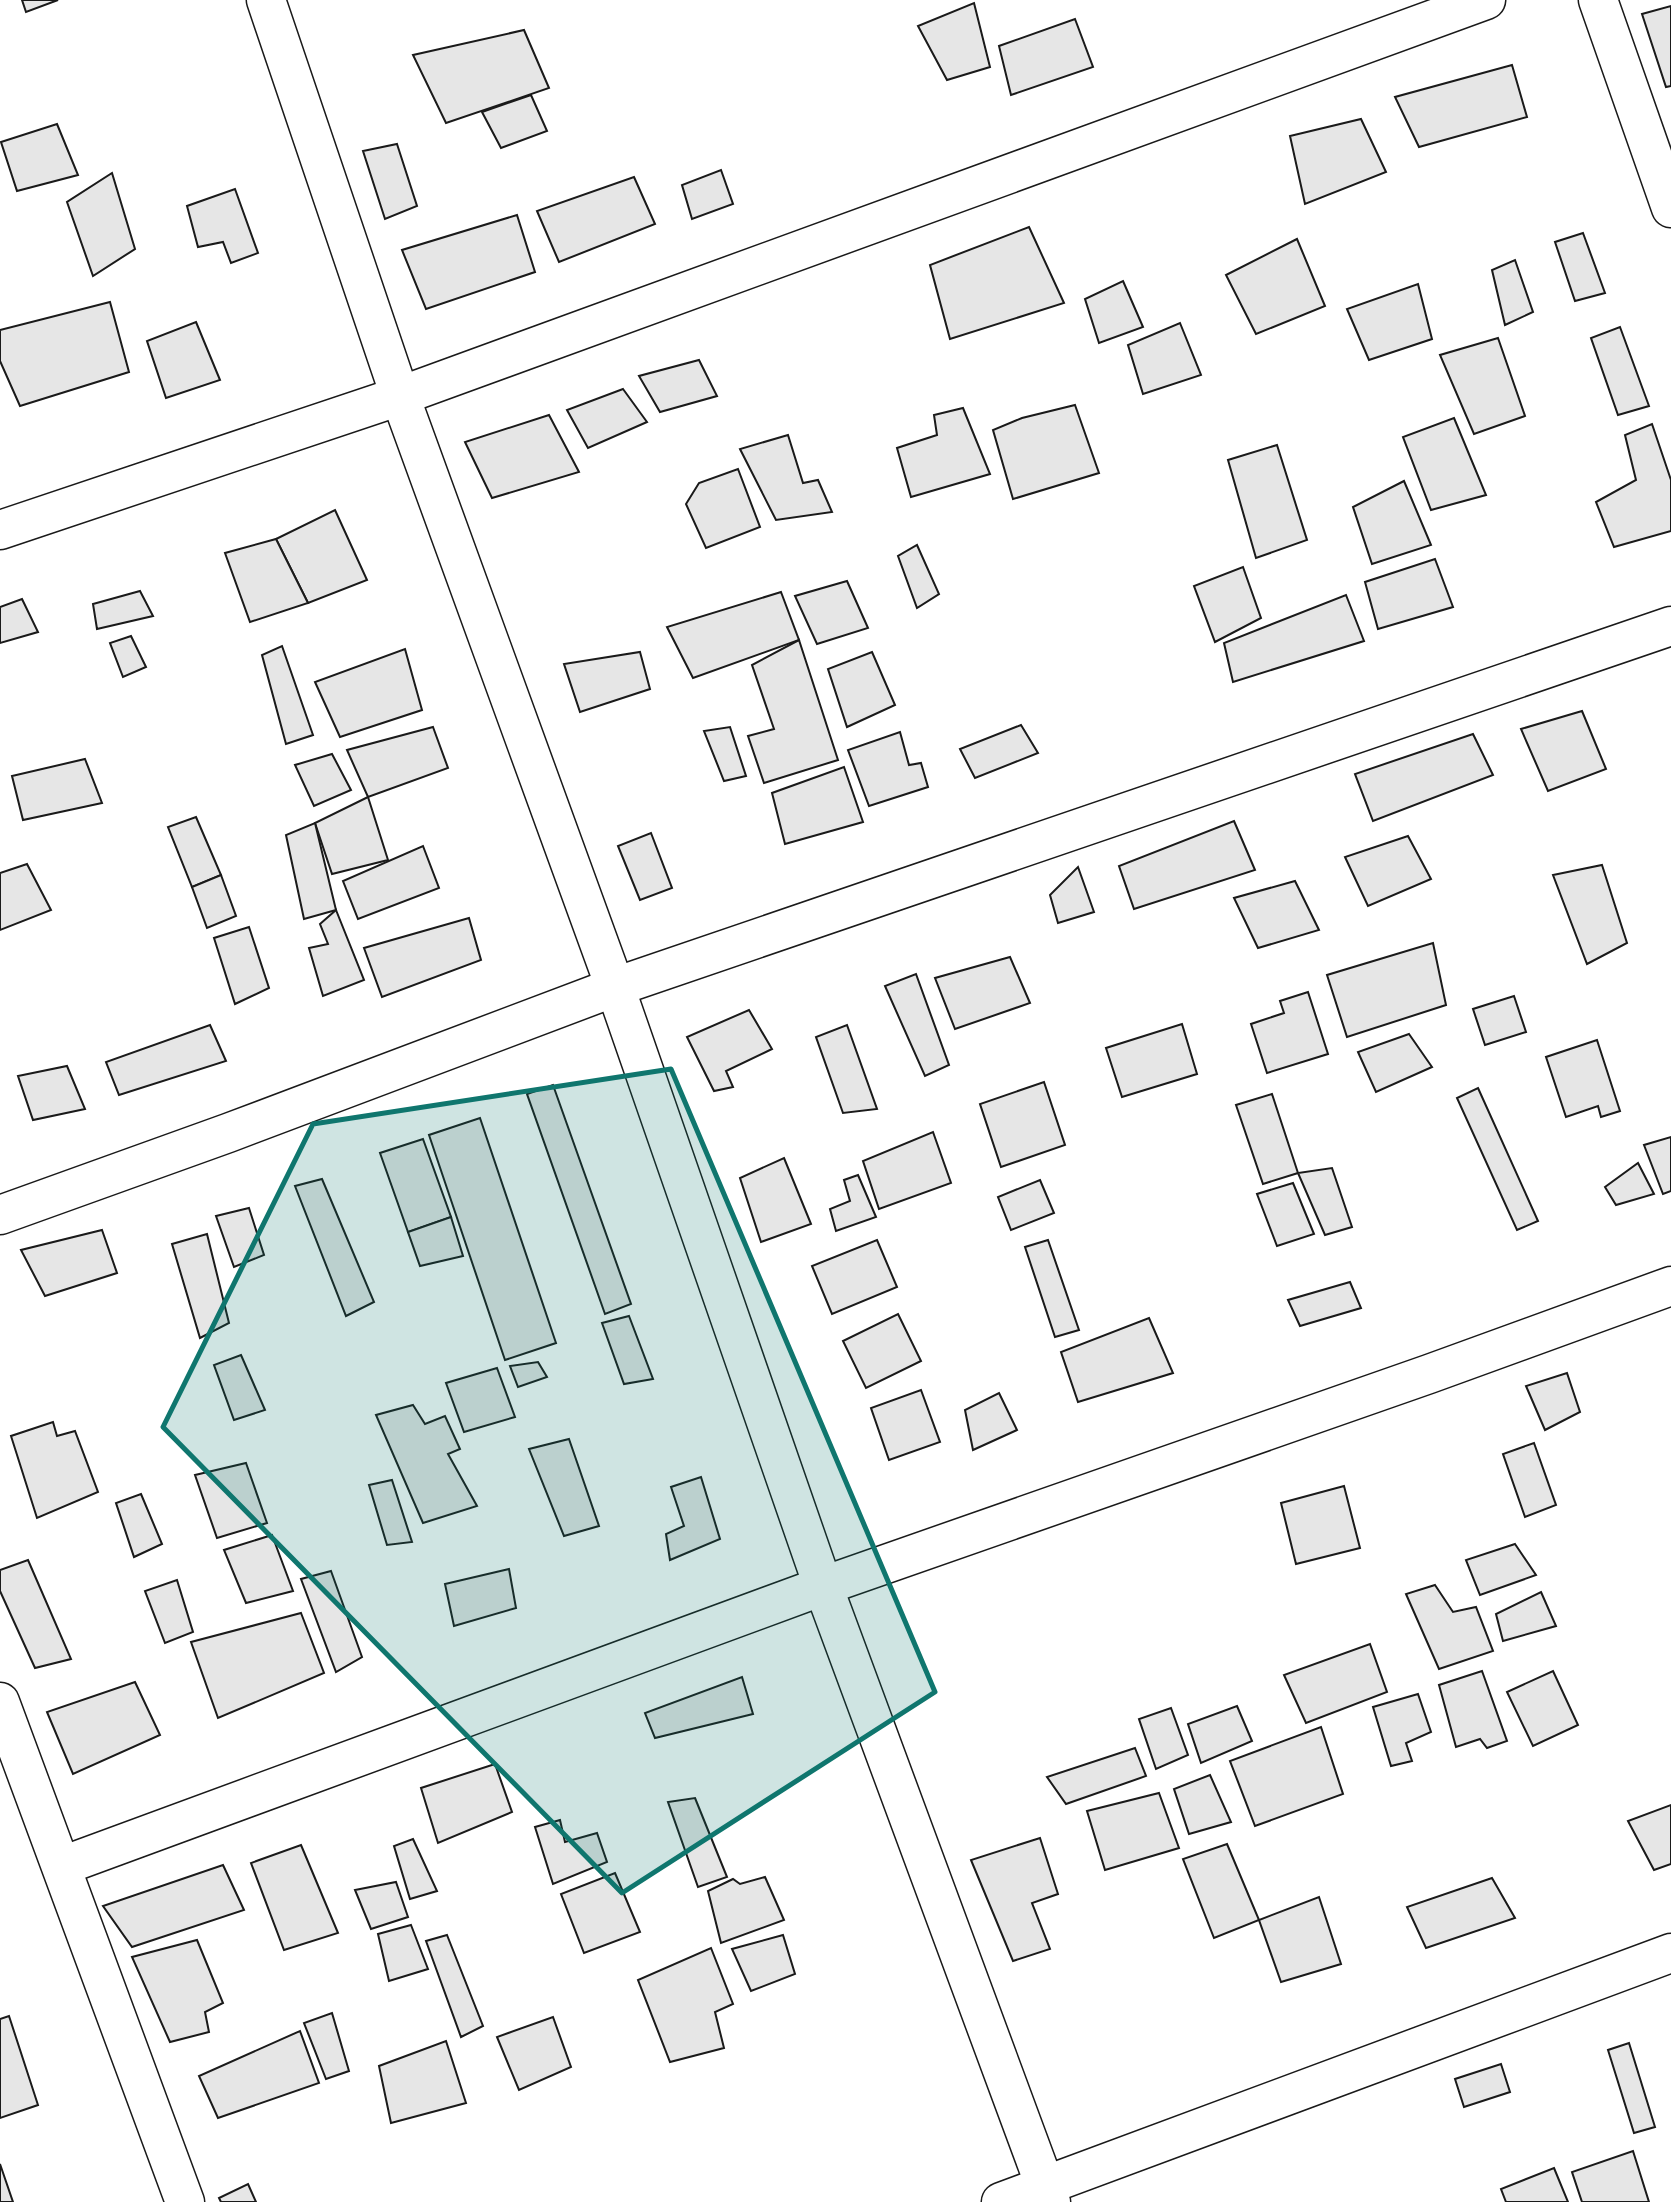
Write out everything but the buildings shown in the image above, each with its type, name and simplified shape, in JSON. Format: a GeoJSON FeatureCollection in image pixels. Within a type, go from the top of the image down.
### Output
{"type":"FeatureCollection","features":[{"type":"Feature","properties":{"kind":"street"},"geometry":{"type":"LineString","coordinates":[[266,0],[400,396],[615,986],[823,1586],[1049,2194]]}},
{"type":"Feature","properties":{"kind":"street"},"geometry":{"type":"LineString","coordinates":[[0,530],[400,396],[1486,0]]}},
{"type":"Feature","properties":{"kind":"street"},"geometry":{"type":"LineString","coordinates":[[1598,0],[1671,208]]}},
{"type":"Feature","properties":{"kind":"street"},"geometry":{"type":"LineString","coordinates":[[0,1215],[229,1133],[615,986],[1671,626]]}},
{"type":"Feature","properties":{"kind":"street"},"geometry":{"type":"LineString","coordinates":[[62,1866],[823,1586],[1416,1379],[1671,1286]]}},
{"type":"Feature","properties":{"kind":"street"},"geometry":{"type":"LineString","coordinates":[[0,1702],[186,2202]]}},
{"type":"Feature","properties":{"kind":"street"},"geometry":{"type":"LineString","coordinates":[[1002,2202],[1049,2194],[1671,1953]]}},
{"type":"Feature","properties":{"kind":"highlighted area"},"geometry":{"type":"Polygon","coordinates":[[[671,1069],[935,1692],[622,1893],[163,1427],[313,1124],[671,1069]]]}}]}
